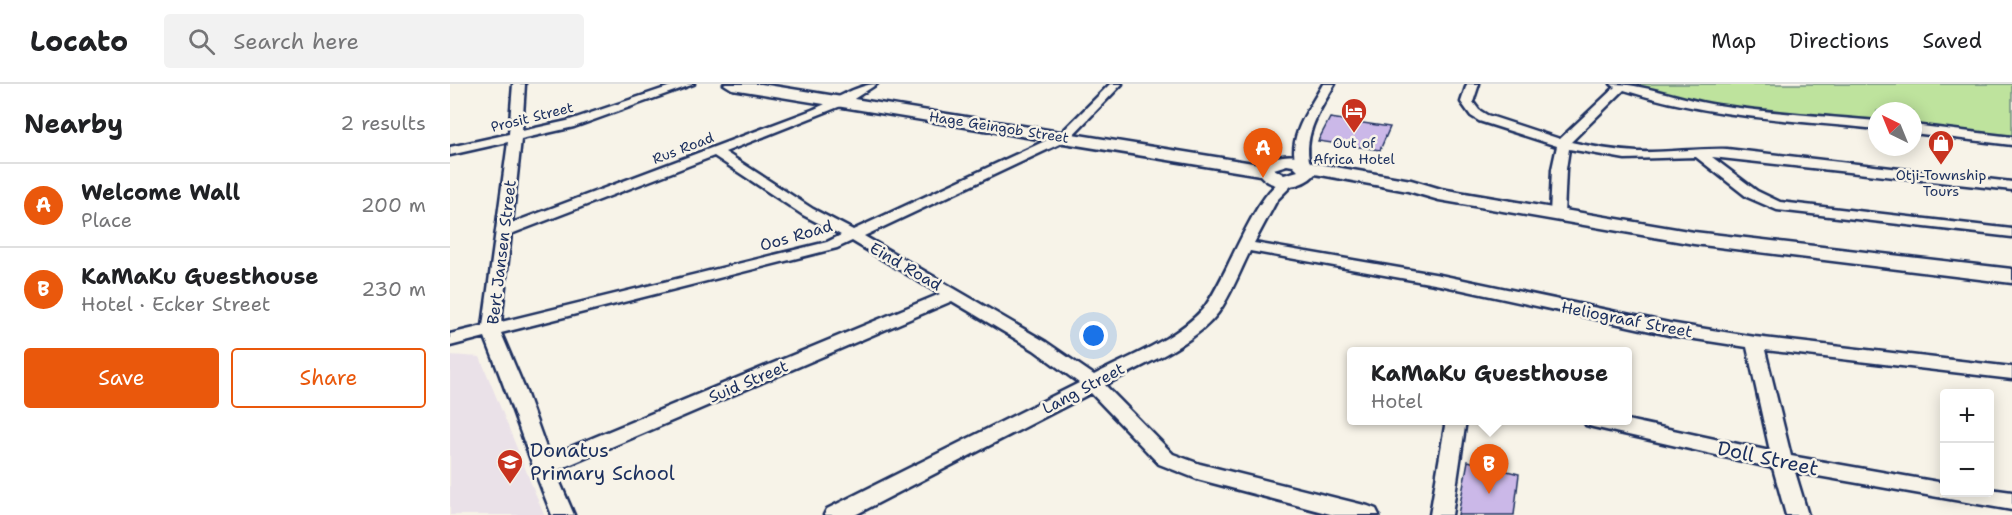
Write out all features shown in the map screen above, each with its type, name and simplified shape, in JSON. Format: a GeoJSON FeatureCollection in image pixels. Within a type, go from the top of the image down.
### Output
{"type":"FeatureCollection","features":[{"type":"Feature","properties":{"kind":"highway","name":"Hage Geingob Street"},"geometry":{"type":"LineString","coordinates":[[732,84],[1439,194],[1694,238],[1963,272],[2012,276]]}},
{"type":"Feature","properties":{"kind":"highway","name":"Hage Geingob Street"},"geometry":{"type":"LineString","coordinates":[[769,84],[846,100]]}},
{"type":"Feature","properties":{"kind":"street","name":"Bert Jansen Street"},"geometry":{"type":"LineString","coordinates":[[519,84],[516,138],[502,232],[491,331],[517,392],[543,467],[564,515]]}},
{"type":"Feature","properties":{"kind":"street","name":"Prosit Street"},"geometry":{"type":"LineString","coordinates":[[450,151],[516,138],[570,124],[688,84]]}},
{"type":"Feature","properties":{"kind":"street","name":"Rus Road"},"geometry":{"type":"LineString","coordinates":[[502,232],[716,152],[846,100],[871,84]]}},
{"type":"Feature","properties":{"kind":"street","name":"Oos Road"},"geometry":{"type":"LineString","coordinates":[[450,340],[808,252],[854,236],[1067,135],[1116,84]]}},
{"type":"Feature","properties":{"kind":"street","name":"Lang Street"},"geometry":{"type":"LineString","coordinates":[[835,515],[1093,384],[1181,336],[1206,316],[1287,170],[1329,84]]}},
{"type":"Feature","properties":{"kind":"street"},"geometry":{"type":"LineString","coordinates":[[1473,84],[1467,102],[1475,113],[1496,123],[1599,152],[1627,156],[1698,152],[2012,186]]}},
{"type":"Feature","properties":{"kind":"street"},"geometry":{"type":"LineString","coordinates":[[1557,215],[1558,169],[1564,142],[1621,84],[1693,104],[1868,124]]}},
{"type":"Feature","properties":{"kind":"street"},"geometry":{"type":"LineString","coordinates":[[1922,130],[2012,141]]}},
{"type":"Feature","properties":{"kind":"street"},"geometry":{"type":"LineString","coordinates":[[1287,170],[1300,158],[1300,143]]}},
{"type":"Feature","properties":{"kind":"street","name":"Eind Road"},"geometry":{"type":"LineString","coordinates":[[716,152],[808,212],[854,236],[1040,346],[1093,384],[1166,459],[1181,467],[1368,515]]}},
{"type":"Feature","properties":{"kind":"street"},"geometry":{"type":"LineString","coordinates":[[1698,152],[1752,194],[1777,206],[2012,233]]}},
{"type":"Feature","properties":{"kind":"street","name":"Heliograaf Street"},"geometry":{"type":"LineString","coordinates":[[1246,246],[1440,280],[1670,329],[1755,343],[2012,373]]}},
{"type":"Feature","properties":{"kind":"street","name":"Suid Street"},"geometry":{"type":"LineString","coordinates":[[543,467],[954,294]]}},
{"type":"Feature","properties":{"kind":"street"},"geometry":{"type":"LineString","coordinates":[[1755,343],[1782,462],[1797,515]]}},
{"type":"Feature","properties":{"kind":"street"},"geometry":{"type":"LineString","coordinates":[[1441,515],[1455,425]]}},
{"type":"Feature","properties":{"kind":"street","name":"Doll Street"},"geometry":{"type":"LineString","coordinates":[[1616,425],[1782,462],[1940,490]]}},
{"type":"Feature","properties":{"kind":"street"},"geometry":{"type":"LineString","coordinates":[[1987,497],[2012,501]]}},
{"type":"Feature","properties":{"kind":"shaded area"},"geometry":{"type":"Polygon","coordinates":[[[450,355],[480,357],[544,515],[450,515],[450,355]]]}},
{"type":"Feature","properties":{"kind":"green space"},"geometry":{"type":"Polygon","coordinates":[[[1624,84],[2012,84],[2012,138],[1922,130],[1922,102],[1868,102],[1868,124],[1734,109],[1621,86],[1624,84]]]}},
{"type":"Feature","properties":{"kind":"building","name":"Out of Africa Hotel"},"geometry":{"type":"Polygon","coordinates":[[[1330,118],[1390,127],[1380,150],[1318,141],[1330,118]]]}},
{"type":"Feature","properties":{"kind":"building"},"geometry":{"type":"Polygon","coordinates":[[[1468,461],[1519,474],[1514,515],[1458,515],[1468,461]]]}},
{"type":"Feature","properties":{"kind":"place","name":"Out of Africa Hotel"},"geometry":{"type":"Point","coordinates":[1354,134]}},
{"type":"Feature","properties":{"kind":"place","name":"Otji-Township Tours"},"geometry":{"type":"Point","coordinates":[1941,166]}},
{"type":"Feature","properties":{"kind":"place","name":"Welcome Wall"},"geometry":{"type":"Point","coordinates":[1263,178]}},
{"type":"Feature","properties":{"kind":"place","name":"Donatus Primary School"},"geometry":{"type":"Point","coordinates":[510,485]}},
{"type":"Feature","properties":{"kind":"place","name":"KaMaKu Guesthouse"},"geometry":{"type":"Point","coordinates":[1489,494]}}]}
